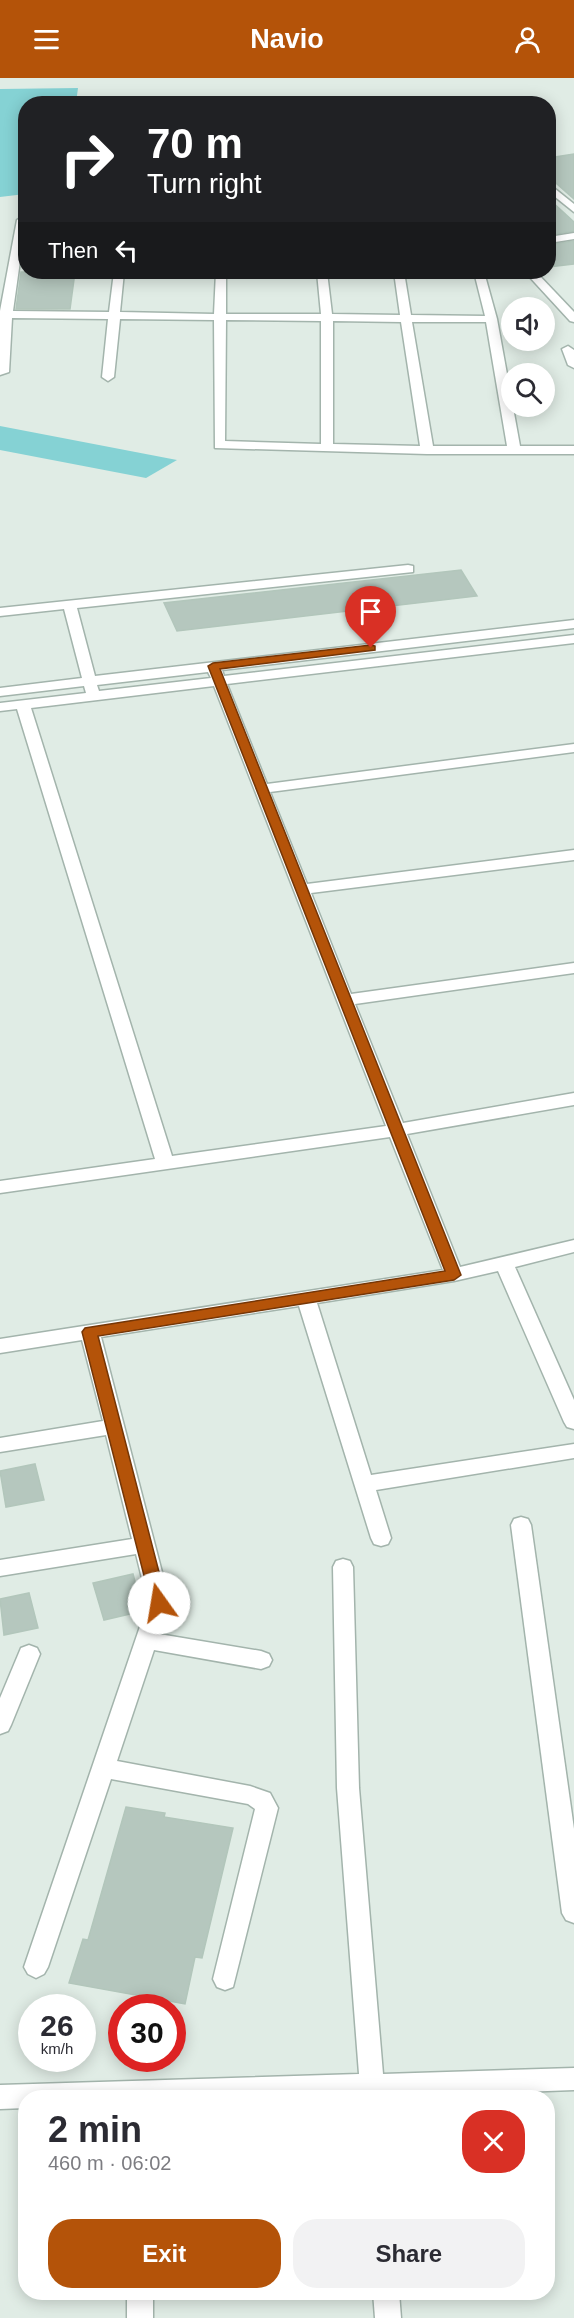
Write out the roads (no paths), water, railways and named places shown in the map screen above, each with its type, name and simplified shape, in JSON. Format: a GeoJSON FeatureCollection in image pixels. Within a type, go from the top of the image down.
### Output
{"type":"FeatureCollection","features":[{"type":"Feature","properties":{"kind":"street"},"geometry":{"type":"LineString","coordinates":[[556,193],[574,209]]}},
{"type":"Feature","properties":{"kind":"street"},"geometry":{"type":"LineString","coordinates":[[556,239],[574,236]]}},
{"type":"Feature","properties":{"kind":"street"},"geometry":{"type":"LineString","coordinates":[[3,372],[3,314],[18,240]]}},
{"type":"Feature","properties":{"kind":"street"},"geometry":{"type":"LineString","coordinates":[[108,377],[112,315],[118,279]]}},
{"type":"Feature","properties":{"kind":"street"},"geometry":{"type":"LineString","coordinates":[[221,279],[219,445],[427,450],[574,450]]}},
{"type":"Feature","properties":{"kind":"street"},"geometry":{"type":"LineString","coordinates":[[323,279],[327,318],[327,448]]}},
{"type":"Feature","properties":{"kind":"street"},"geometry":{"type":"LineString","coordinates":[[400,279],[427,450]]}},
{"type":"Feature","properties":{"kind":"street"},"geometry":{"type":"LineString","coordinates":[[481,279],[491,319],[514,449]]}},
{"type":"Feature","properties":{"kind":"street"},"geometry":{"type":"LineString","coordinates":[[537,279],[574,319]]}},
{"type":"Feature","properties":{"kind":"street"},"geometry":{"type":"LineString","coordinates":[[3,314],[491,319]]}},
{"type":"Feature","properties":{"kind":"street"},"geometry":{"type":"LineString","coordinates":[[568,349],[574,365]]}},
{"type":"Feature","properties":{"kind":"street"},"geometry":{"type":"LineString","coordinates":[[1,610],[70,605],[408,569]]}},
{"type":"Feature","properties":{"kind":"street"},"geometry":{"type":"LineString","coordinates":[[70,605],[94,696]]}},
{"type":"Feature","properties":{"kind":"street"},"geometry":{"type":"LineString","coordinates":[[0,707],[94,696],[216,674],[574,624]]}},
{"type":"Feature","properties":{"kind":"street"},"geometry":{"type":"LineString","coordinates":[[0,692],[90,681],[216,674],[574,639]]}},
{"type":"Feature","properties":{"kind":"street"},"geometry":{"type":"LineString","coordinates":[[216,674],[454,1275]]}},
{"type":"Feature","properties":{"kind":"street"},"geometry":{"type":"LineString","coordinates":[[23,704],[165,1163]]}},
{"type":"Feature","properties":{"kind":"street"},"geometry":{"type":"LineString","coordinates":[[262,789],[574,748]]}},
{"type":"Feature","properties":{"kind":"street"},"geometry":{"type":"LineString","coordinates":[[302,889],[574,855]]}},
{"type":"Feature","properties":{"kind":"street"},"geometry":{"type":"LineString","coordinates":[[346,1000],[574,968]]}},
{"type":"Feature","properties":{"kind":"street"},"geometry":{"type":"LineString","coordinates":[[0,1187],[397,1130],[574,1099]]}},
{"type":"Feature","properties":{"kind":"street"},"geometry":{"type":"LineString","coordinates":[[0,1346],[454,1275],[574,1246]]}},
{"type":"Feature","properties":{"kind":"street"},"geometry":{"type":"LineString","coordinates":[[504,1263],[574,1422]]}},
{"type":"Feature","properties":{"kind":"street"},"geometry":{"type":"LineString","coordinates":[[306,1298],[381,1538]]}},
{"type":"Feature","properties":{"kind":"street"},"geometry":{"type":"LineString","coordinates":[[36,1967],[159,1603],[116,1426],[90,1332]]}},
{"type":"Feature","properties":{"kind":"street"},"geometry":{"type":"LineString","coordinates":[[0,1445],[116,1426]]}},
{"type":"Feature","properties":{"kind":"street"},"geometry":{"type":"LineString","coordinates":[[364,1484],[574,1450]]}},
{"type":"Feature","properties":{"kind":"street"},"geometry":{"type":"LineString","coordinates":[[521,1525],[574,1913]]}},
{"type":"Feature","properties":{"kind":"street"},"geometry":{"type":"LineString","coordinates":[[0,1568],[146,1545]]}},
{"type":"Feature","properties":{"kind":"street"},"geometry":{"type":"LineString","coordinates":[[343,1567],[348,1788],[373,2090],[574,2079]]}},
{"type":"Feature","properties":{"kind":"street"},"geometry":{"type":"LineString","coordinates":[[146,1640],[261,1660]]}},
{"type":"Feature","properties":{"kind":"street"},"geometry":{"type":"LineString","coordinates":[[0,1725],[29,1654]]}},
{"type":"Feature","properties":{"kind":"street"},"geometry":{"type":"LineString","coordinates":[[103,1768],[250,1794],[262,1800],[267,1808],[225,1979]]}},
{"type":"Feature","properties":{"kind":"street"},"geometry":{"type":"LineString","coordinates":[[0,2097],[18,2097]]}},
{"type":"Feature","properties":{"kind":"street"},"geometry":{"type":"LineString","coordinates":[[140,2300],[140,2318]]}},
{"type":"Feature","properties":{"kind":"street"},"geometry":{"type":"LineString","coordinates":[[387,2300],[388,2318]]}},
{"type":"Feature","properties":{"kind":"water"},"geometry":{"type":"Polygon","coordinates":[[[78,88],[77,96],[18,96],[18,195],[0,197],[0,89],[78,88]]]}},
{"type":"Feature","properties":{"kind":"water"},"geometry":{"type":"Polygon","coordinates":[[[0,426],[177,460],[146,478],[0,450],[0,426]]]}}]}
